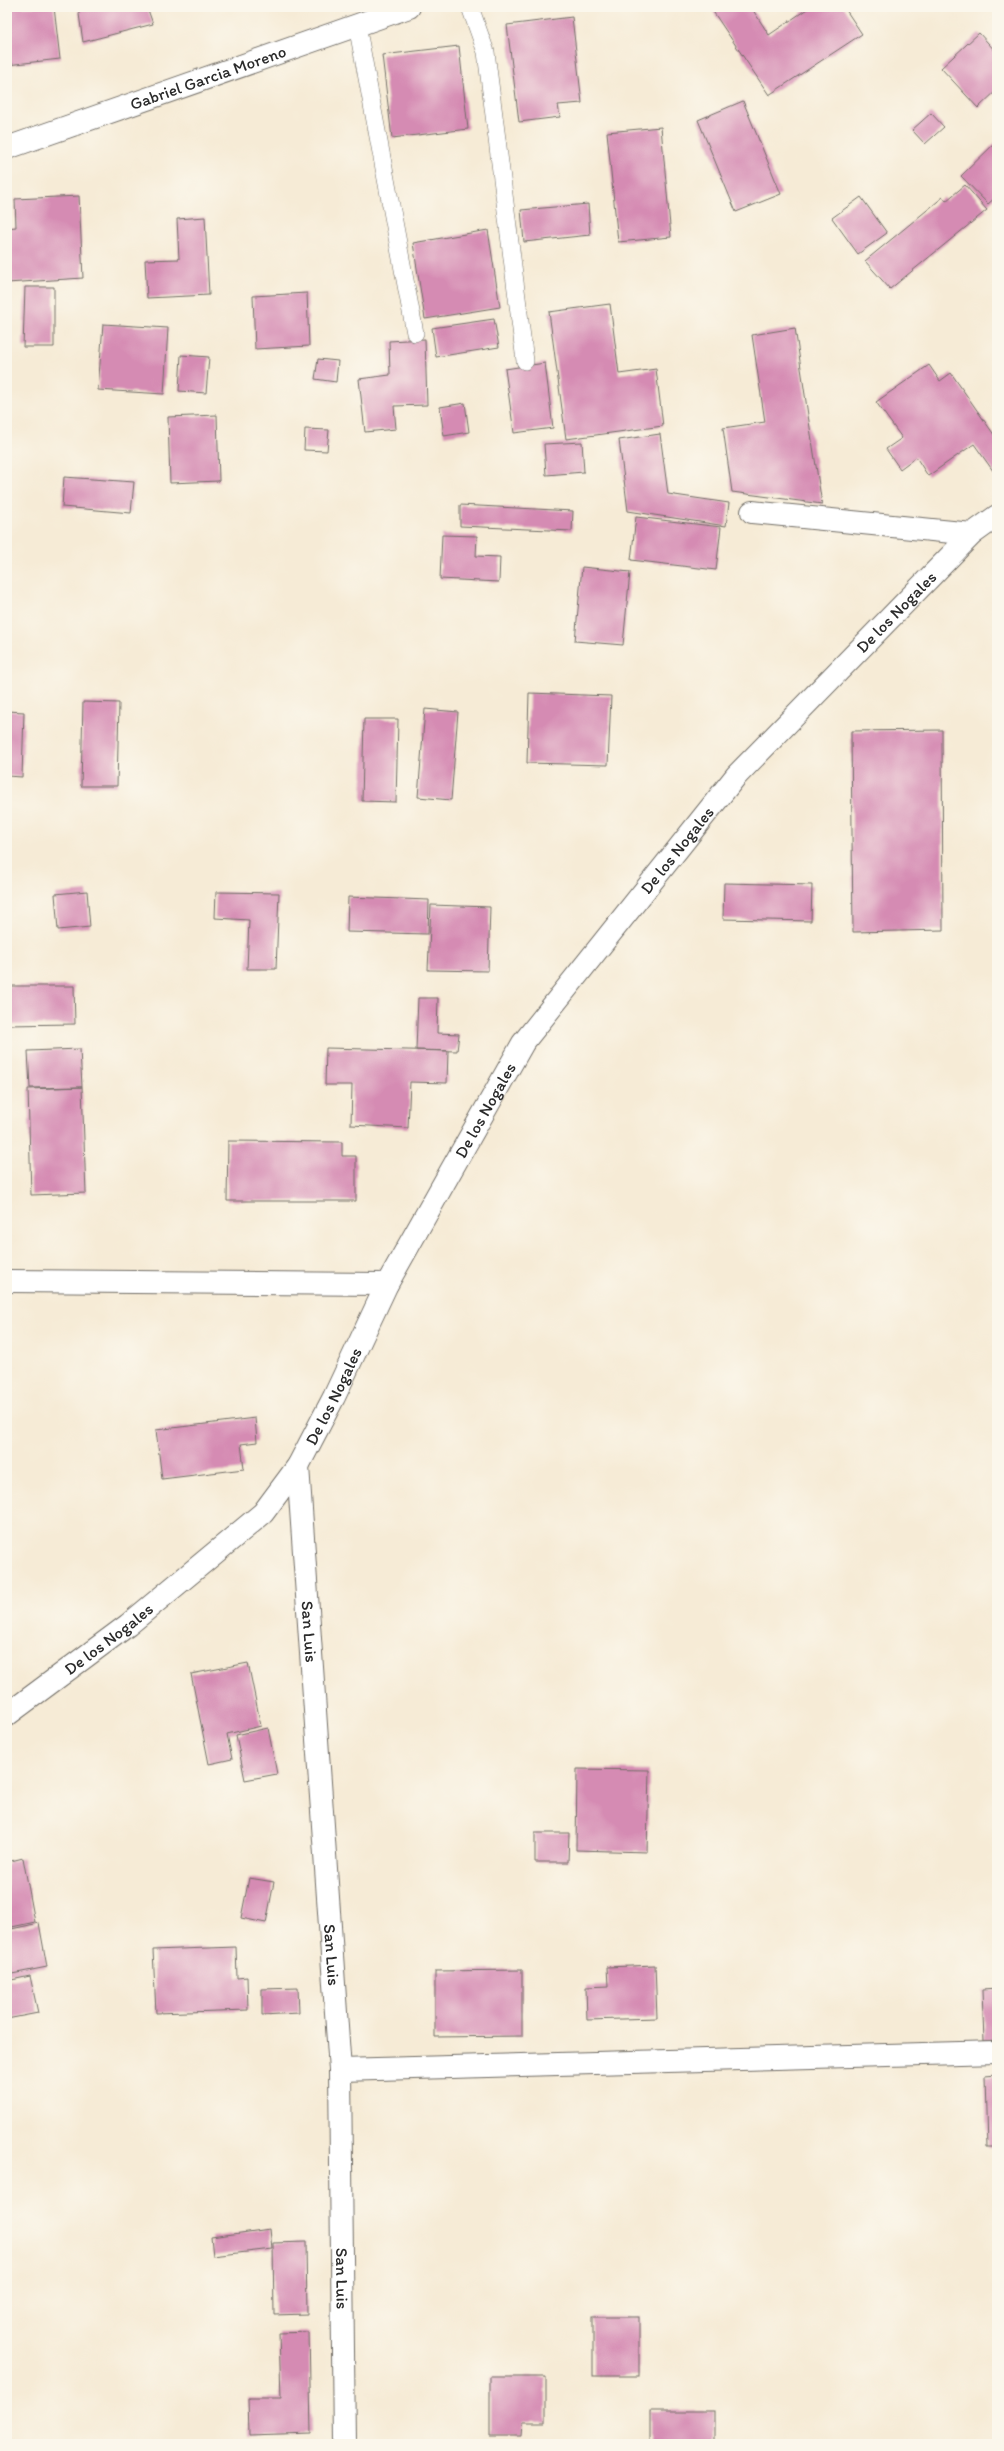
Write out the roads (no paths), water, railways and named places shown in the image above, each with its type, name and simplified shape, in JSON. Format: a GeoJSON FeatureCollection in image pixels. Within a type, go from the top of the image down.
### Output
{"type":"FeatureCollection","features":[{"type":"Feature","properties":{"kind":"street","name":"Gabriel Garcia Moreno"},"geometry":{"type":"LineString","coordinates":[[7,148],[409,7]]}},
{"type":"Feature","properties":{"kind":"street"},"geometry":{"type":"LineString","coordinates":[[752,512],[972,534]]}},
{"type":"Feature","properties":{"kind":"street","name":"De los Nogales"},"geometry":{"type":"LineString","coordinates":[[7,1715],[128,1625],[263,1513],[298,1466],[334,1397],[387,1284],[523,1043],[736,776],[972,534],[997,516]]}},
{"type":"Feature","properties":{"kind":"street"},"geometry":{"type":"LineString","coordinates":[[7,1281],[387,1284]]}},
{"type":"Feature","properties":{"kind":"street","name":"San Luis"},"geometry":{"type":"LineString","coordinates":[[298,1466],[340,2070],[344,2444]]}},
{"type":"Feature","properties":{"kind":"street"},"geometry":{"type":"LineString","coordinates":[[340,2070],[997,2052]]}},
{"type":"Feature","properties":{"kind":"lane"},"geometry":{"type":"LineString","coordinates":[[470,7],[486,52],[525,361]]}},
{"type":"Feature","properties":{"kind":"lane"},"geometry":{"type":"LineString","coordinates":[[357,25],[415,333]]}}]}
